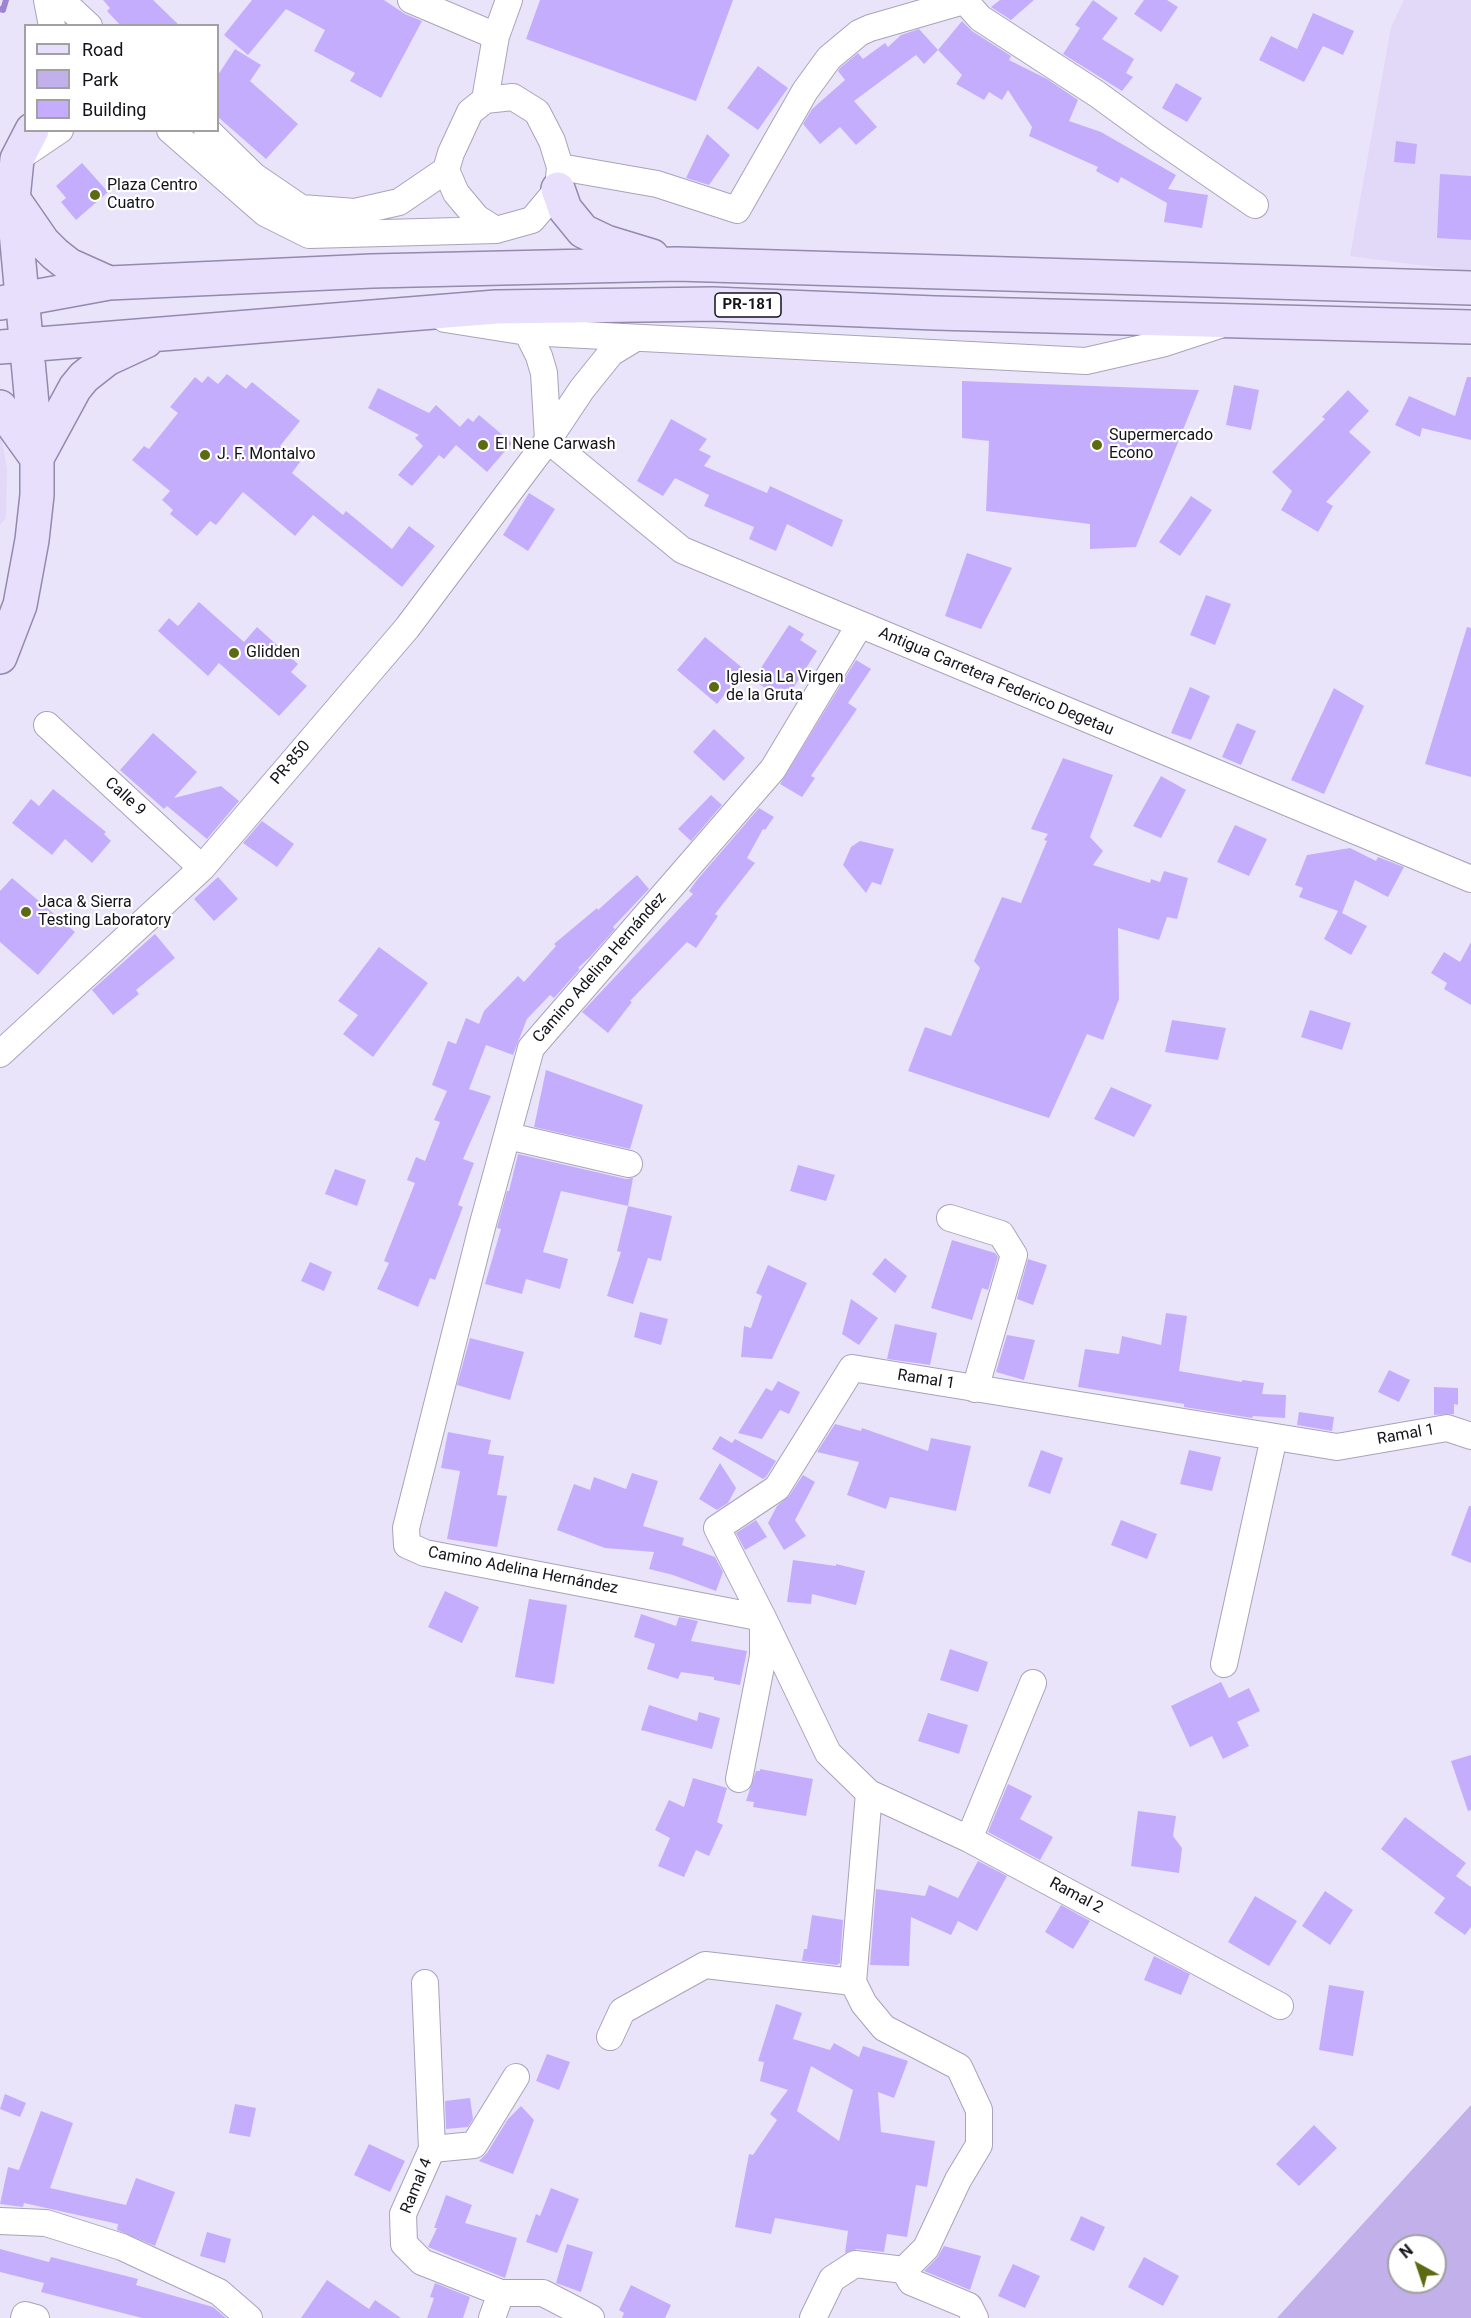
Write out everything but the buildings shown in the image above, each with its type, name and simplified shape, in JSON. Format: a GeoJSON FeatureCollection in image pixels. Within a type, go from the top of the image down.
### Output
{"type":"FeatureCollection","features":[{"type":"Feature","properties":{"kind":"main road"},"geometry":{"type":"LineString","coordinates":[[0,657],[20,605],[32,540],[37,495],[38,458],[13,345],[6,210],[25,140]]}},
{"type":"Feature","properties":{"kind":"main road"},"geometry":{"type":"LineString","coordinates":[[559,178],[564,209],[582,231],[606,242],[677,264]]}},
{"type":"Feature","properties":{"kind":"main road"},"geometry":{"type":"LineString","coordinates":[[6,210],[69,264],[109,283]]}},
{"type":"Feature","properties":{"kind":"main road"},"geometry":{"type":"LineString","coordinates":[[10,301],[109,283],[372,271],[677,264],[1471,288]]}},
{"type":"Feature","properties":{"kind":"main road","name":"PR-181"},"geometry":{"type":"LineString","coordinates":[[13,345],[496,307],[713,304],[934,313],[1471,327]]}},
{"type":"Feature","properties":{"kind":"main road"},"geometry":{"type":"LineString","coordinates":[[38,458],[75,388],[84,377],[107,359],[165,332]]}},
{"type":"Feature","properties":{"kind":"main road"},"geometry":{"type":"LineString","coordinates":[[0,407],[38,458]]}},
{"type":"Feature","properties":{"kind":"street"},"geometry":{"type":"LineString","coordinates":[[47,0],[52,24]]}},
{"type":"Feature","properties":{"kind":"street"},"geometry":{"type":"LineString","coordinates":[[61,0],[87,24]]}},
{"type":"Feature","properties":{"kind":"street"},"geometry":{"type":"LineString","coordinates":[[411,0],[496,36]]}},
{"type":"Feature","properties":{"kind":"street"},"geometry":{"type":"LineString","coordinates":[[485,100],[496,36],[509,0]]}},
{"type":"Feature","properties":{"kind":"street"},"geometry":{"type":"LineString","coordinates":[[559,178],[657,184],[737,210],[805,91],[829,58],[860,33],[870,28],[966,0],[980,18],[1097,94],[1255,205]]}},
{"type":"Feature","properties":{"kind":"street"},"geometry":{"type":"LineString","coordinates":[[172,132],[265,213],[309,235],[496,230],[532,220],[559,178],[552,141],[537,112],[513,97],[485,100],[470,112],[451,153],[446,171],[456,193],[477,218],[496,230]]}},
{"type":"Feature","properties":{"kind":"street"},"geometry":{"type":"LineString","coordinates":[[25,140],[53,132]]}},
{"type":"Feature","properties":{"kind":"street"},"geometry":{"type":"LineString","coordinates":[[209,132],[254,176],[301,208],[355,212],[399,202],[446,171]]}},
{"type":"Feature","properties":{"kind":"street"},"geometry":{"type":"LineString","coordinates":[[406,314],[527,332],[1086,361],[1165,343],[1236,320]]}},
{"type":"Feature","properties":{"kind":"street"},"geometry":{"type":"LineString","coordinates":[[527,332],[539,356],[544,373],[548,440]]}},
{"type":"Feature","properties":{"kind":"street","name":"PR-850"},"geometry":{"type":"LineString","coordinates":[[0,1054],[202,868],[407,628],[548,440],[582,389],[611,353],[634,339]]}},
{"type":"Feature","properties":{"kind":"street","name":"Antigua Carretera Federico Degetau"},"geometry":{"type":"LineString","coordinates":[[548,440],[682,550],[859,626],[1471,879]]}},
{"type":"Feature","properties":{"kind":"street","name":"Camino Adelina Hernández"},"geometry":{"type":"LineString","coordinates":[[764,1618],[425,1553],[407,1545],[406,1528],[482,1227],[531,1048],[773,768],[859,626]]}},
{"type":"Feature","properties":{"kind":"street","name":"Calle 9"},"geometry":{"type":"LineString","coordinates":[[47,725],[202,868]]}},
{"type":"Feature","properties":{"kind":"street"},"geometry":{"type":"LineString","coordinates":[[508,1136],[629,1164]]}},
{"type":"Feature","properties":{"kind":"street"},"geometry":{"type":"LineString","coordinates":[[950,1218],[1001,1234],[1014,1255],[975,1389]]}},
{"type":"Feature","properties":{"kind":"street","name":"Ramal 1"},"geometry":{"type":"LineString","coordinates":[[739,1779],[763,1656],[764,1618],[717,1528],[777,1488],[852,1368],[1337,1447],[1447,1428],[1471,1436]]}},
{"type":"Feature","properties":{"kind":"street"},"geometry":{"type":"LineString","coordinates":[[1224,1664],[1274,1437]]}},
{"type":"Feature","properties":{"kind":"street"},"geometry":{"type":"LineString","coordinates":[[764,1618],[828,1753],[869,1793],[853,1982],[864,2004],[884,2028],[959,2067],[979,2110],[979,2145],[958,2180],[926,2248],[904,2270]]}},
{"type":"Feature","properties":{"kind":"street"},"geometry":{"type":"LineString","coordinates":[[969,1839],[1033,1683]]}},
{"type":"Feature","properties":{"kind":"street","name":"Ramal 2"},"geometry":{"type":"LineString","coordinates":[[869,1793],[969,1839],[1280,2006]]}},
{"type":"Feature","properties":{"kind":"street"},"geometry":{"type":"LineString","coordinates":[[610,2037],[622,2011],[705,1965],[853,1982]]}},
{"type":"Feature","properties":{"kind":"street","name":"Ramal 4"},"geometry":{"type":"LineString","coordinates":[[425,1983],[432,2149],[403,2214],[404,2244],[423,2262],[501,2293]]}},
{"type":"Feature","properties":{"kind":"street"},"geometry":{"type":"LineString","coordinates":[[432,2149],[474,2145],[516,2077]]}},
{"type":"Feature","properties":{"kind":"street"},"geometry":{"type":"LineString","coordinates":[[0,2221],[46,2223],[122,2247],[219,2292],[249,2318]]}},
{"type":"Feature","properties":{"kind":"street"},"geometry":{"type":"LineString","coordinates":[[813,2318],[832,2279],[855,2264],[904,2270]]}},
{"type":"Feature","properties":{"kind":"street"},"geometry":{"type":"LineString","coordinates":[[904,2270],[911,2282],[969,2306],[975,2318]]}},
{"type":"Feature","properties":{"kind":"street"},"geometry":{"type":"LineString","coordinates":[[492,2318],[501,2293],[543,2293],[591,2318]]}},
{"type":"Feature","properties":{"kind":"street"},"geometry":{"type":"LineString","coordinates":[[24,2318],[25,2315],[36,2318]]}},
{"type":"Feature","properties":{"kind":"shaded area"},"geometry":{"type":"Polygon","coordinates":[[[1404,0],[1471,0],[1471,272],[1350,256],[1391,27],[1404,0]]]}},
{"type":"Feature","properties":{"kind":"shaded area"},"geometry":{"type":"Polygon","coordinates":[[[0,428],[7,469],[6,518],[0,525],[0,428]]]}},
{"type":"Feature","properties":{"kind":"green space"},"geometry":{"type":"Polygon","coordinates":[[[1471,2105],[1471,2318],[1277,2318],[1471,2105]]]}},
{"type":"Feature","properties":{"kind":"waterway"},"geometry":{"type":"LineString","coordinates":[[0,9],[3,10],[6,0]]}},
{"type":"Feature","properties":{"kind":"place","name":"Plaza Centro Cuatro"},"geometry":{"type":"Point","coordinates":[95,195]}},
{"type":"Feature","properties":{"kind":"place","name":"El Nene Carwash"},"geometry":{"type":"Point","coordinates":[483,445]}},
{"type":"Feature","properties":{"kind":"place","name":"Supermercado Econo"},"geometry":{"type":"Point","coordinates":[1097,445]}},
{"type":"Feature","properties":{"kind":"place","name":"J. F. Montalvo"},"geometry":{"type":"Point","coordinates":[205,455]}},
{"type":"Feature","properties":{"kind":"place","name":"Glidden"},"geometry":{"type":"Point","coordinates":[234,653]}},
{"type":"Feature","properties":{"kind":"place","name":"Iglesia La Virgen de la Gruta"},"geometry":{"type":"Point","coordinates":[714,687]}},
{"type":"Feature","properties":{"kind":"place","name":"Jaca & Sierra Testing Laboratory"},"geometry":{"type":"Point","coordinates":[26,912]}}]}
